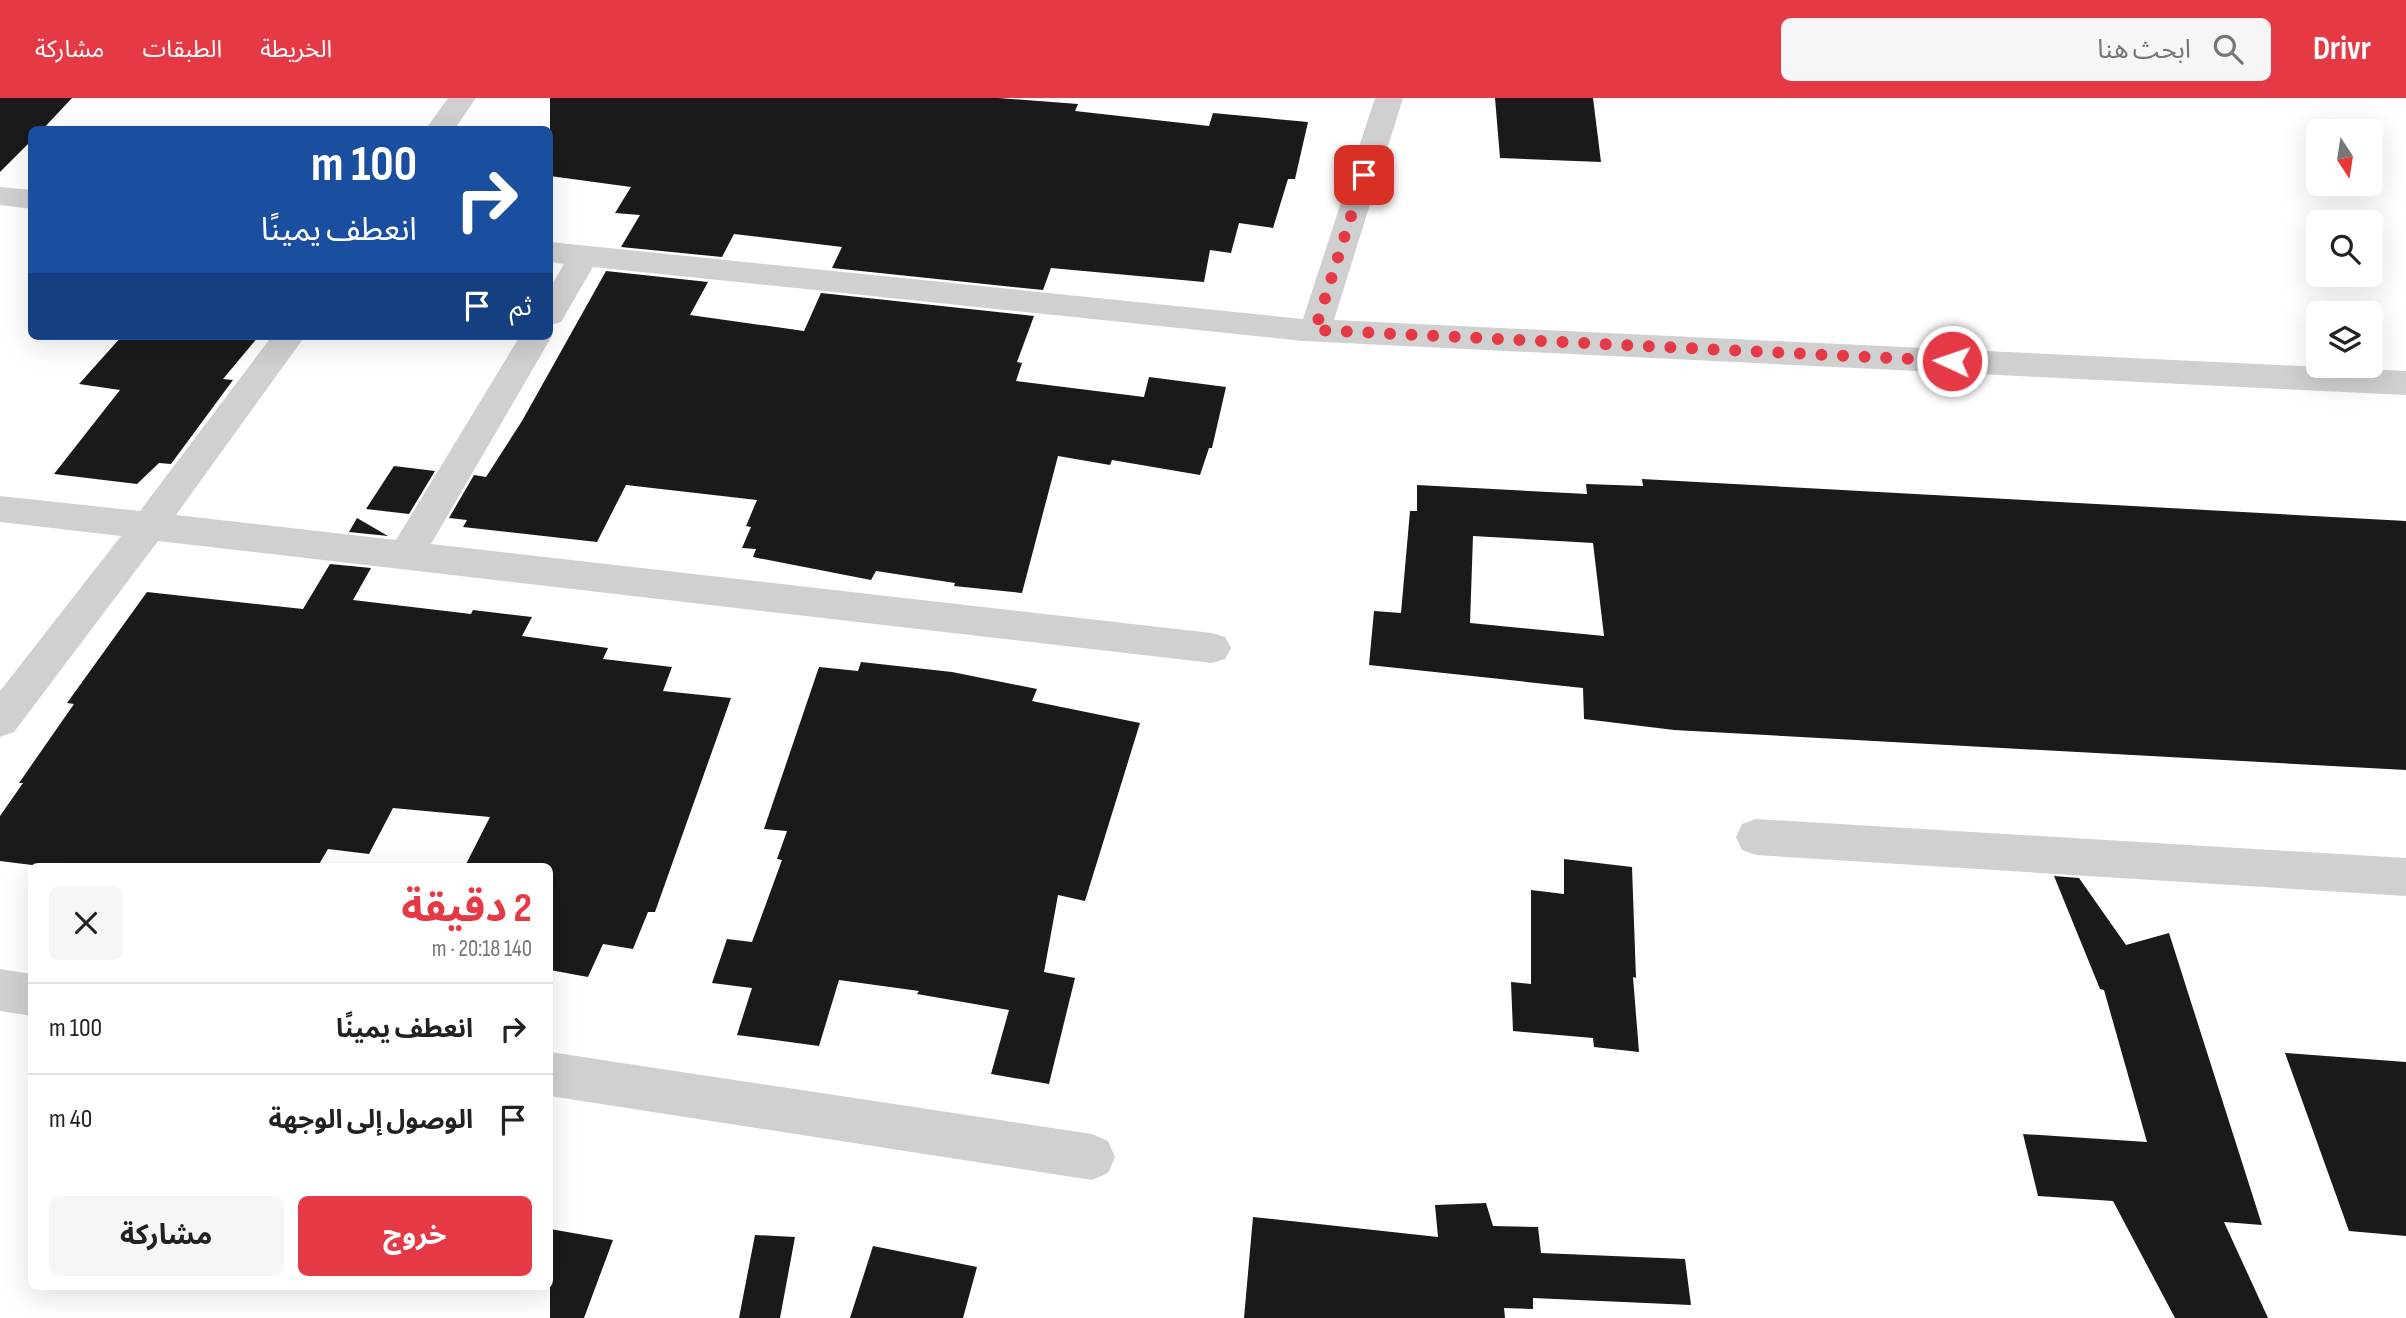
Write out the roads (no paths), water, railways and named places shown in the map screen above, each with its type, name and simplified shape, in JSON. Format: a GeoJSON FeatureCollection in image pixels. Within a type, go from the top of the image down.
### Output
{"type":"FeatureCollection","features":[{"type":"Feature","properties":{"kind":"street"},"geometry":{"type":"LineString","coordinates":[[442,126],[461,98]]}},
{"type":"Feature","properties":{"kind":"street"},"geometry":{"type":"LineString","coordinates":[[1315,330],[1389,98]]}},
{"type":"Feature","properties":{"kind":"street"},"geometry":{"type":"LineString","coordinates":[[0,196],[28,200]]}},
{"type":"Feature","properties":{"kind":"street"},"geometry":{"type":"LineString","coordinates":[[553,252],[1315,330],[2406,383]]}},
{"type":"Feature","properties":{"kind":"street"},"geometry":{"type":"LineString","coordinates":[[553,309],[584,256]]}},
{"type":"Feature","properties":{"kind":"street"},"geometry":{"type":"LineString","coordinates":[[0,720],[149,526],[286,340]]}},
{"type":"Feature","properties":{"kind":"street"},"geometry":{"type":"LineString","coordinates":[[405,555],[534,340]]}},
{"type":"Feature","properties":{"kind":"street"},"geometry":{"type":"LineString","coordinates":[[0,509],[1212,648]]}},
{"type":"Feature","properties":{"kind":"street"},"geometry":{"type":"LineString","coordinates":[[1756,837],[2406,877]]}},
{"type":"Feature","properties":{"kind":"street"},"geometry":{"type":"LineString","coordinates":[[0,990],[28,994]]}},
{"type":"Feature","properties":{"kind":"street"},"geometry":{"type":"LineString","coordinates":[[553,1074],[1092,1157]]}}]}
